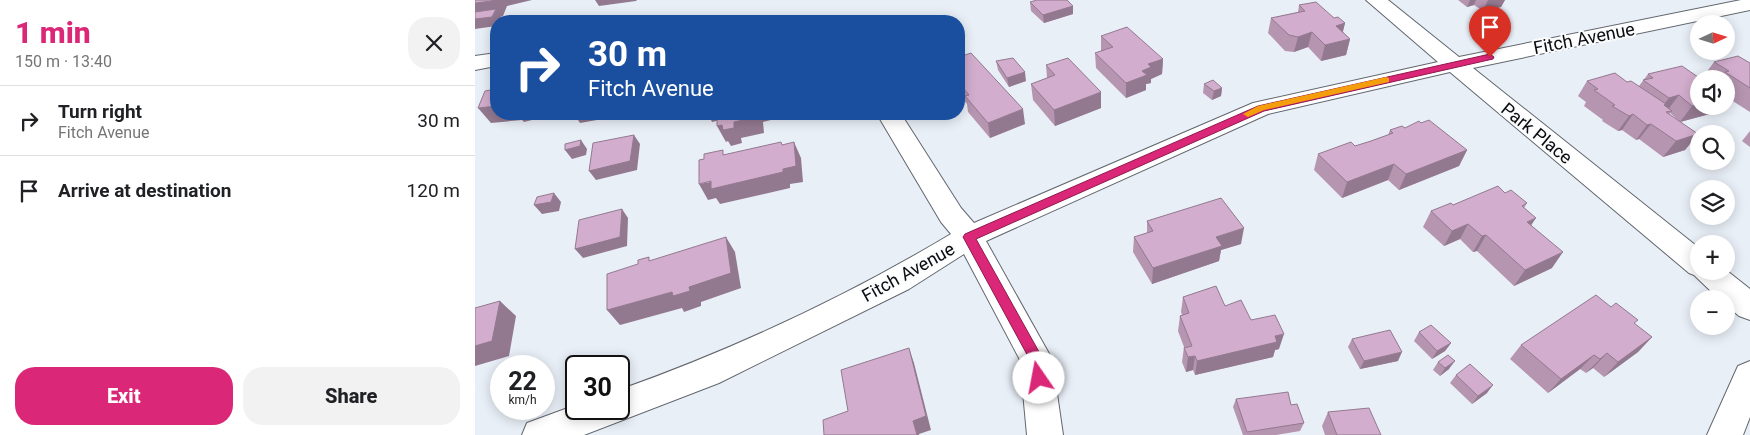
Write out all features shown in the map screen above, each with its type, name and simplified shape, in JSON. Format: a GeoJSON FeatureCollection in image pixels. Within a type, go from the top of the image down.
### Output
{"type":"FeatureCollection","features":[{"type":"Feature","properties":{"kind":"street","name":"Park Place"},"geometry":{"type":"LineString","coordinates":[[1376,0],[1690,258]]}},
{"type":"Feature","properties":{"kind":"street","name":"Fitch Avenue"},"geometry":{"type":"LineString","coordinates":[[630,402],[707,373],[898,281],[969,237],[1261,108],[1453,65],[1750,4]]}},
{"type":"Feature","properties":{"kind":"street"},"geometry":{"type":"LineString","coordinates":[[475,63],[490,61]]}},
{"type":"Feature","properties":{"kind":"street"},"geometry":{"type":"LineString","coordinates":[[893,120],[951,215],[969,237],[1036,359],[1045,435]]}},
{"type":"Feature","properties":{"kind":"street"},"geometry":{"type":"LineString","coordinates":[[1718,280],[1750,306]]}},
{"type":"Feature","properties":{"kind":"street"},"geometry":{"type":"LineString","coordinates":[[1725,435],[1750,376]]}},
{"type":"Feature","properties":{"kind":"street"},"geometry":{"type":"LineString","coordinates":[[540,435],[581,420]]}},
{"type":"Feature","properties":{"kind":"building"},"geometry":{"type":"Polygon","coordinates":[[[475,0],[492,0],[492,1],[475,3],[475,0]]]}},
{"type":"Feature","properties":{"kind":"building"},"geometry":{"type":"Polygon","coordinates":[[[1037,0],[1067,0],[1073,6],[1043,15],[1030,2],[1037,0]]]}},
{"type":"Feature","properties":{"kind":"building"},"geometry":{"type":"Polygon","coordinates":[[[1316,2],[1334,18],[1338,17],[1345,23],[1336,26],[1350,39],[1325,45],[1312,32],[1298,37],[1289,35],[1271,18],[1305,11],[1299,5],[1316,2]]]}},
{"type":"Feature","properties":{"kind":"building"},"geometry":{"type":"Polygon","coordinates":[[[496,9],[490,17],[475,19],[475,12],[496,9]]]}},
{"type":"Feature","properties":{"kind":"building"},"geometry":{"type":"Polygon","coordinates":[[[1127,27],[1163,59],[1148,64],[1151,67],[1142,71],[1147,75],[1126,83],[1095,53],[1113,47],[1101,36],[1127,27]]]}},
{"type":"Feature","properties":{"kind":"building"},"geometry":{"type":"Polygon","coordinates":[[[971,53],[1023,109],[988,123],[965,96],[969,95],[965,90],[965,55],[971,53]]]}},
{"type":"Feature","properties":{"kind":"building"},"geometry":{"type":"Polygon","coordinates":[[[1738,56],[1750,63],[1750,88],[1735,78],[1735,70],[1727,70],[1714,62],[1735,60],[1735,57],[1738,56]]]}},
{"type":"Feature","properties":{"kind":"building"},"geometry":{"type":"Polygon","coordinates":[[[1013,58],[1025,72],[1007,78],[996,61],[1013,58]]]}},
{"type":"Feature","properties":{"kind":"building"},"geometry":{"type":"Polygon","coordinates":[[[1068,58],[1101,92],[1054,110],[1031,84],[1055,75],[1046,65],[1068,58]]]}},
{"type":"Feature","properties":{"kind":"building"},"geometry":{"type":"Polygon","coordinates":[[[1682,66],[1690,71],[1690,104],[1679,95],[1669,98],[1643,80],[1653,78],[1648,74],[1682,66]]]}},
{"type":"Feature","properties":{"kind":"building"},"geometry":{"type":"Polygon","coordinates":[[[1615,73],[1627,82],[1631,81],[1666,104],[1664,105],[1672,111],[1666,112],[1690,128],[1690,137],[1676,141],[1651,124],[1647,125],[1633,114],[1629,116],[1612,106],[1615,105],[1594,90],[1598,89],[1587,81],[1615,73]]]}},
{"type":"Feature","properties":{"kind":"building"},"geometry":{"type":"Polygon","coordinates":[[[1213,80],[1222,88],[1214,91],[1204,84],[1213,80]]]}},
{"type":"Feature","properties":{"kind":"building"},"geometry":{"type":"Polygon","coordinates":[[[490,90],[490,107],[478,108],[485,91],[490,90]]]}},
{"type":"Feature","properties":{"kind":"building"},"geometry":{"type":"Polygon","coordinates":[[[717,120],[743,120],[734,122],[734,128],[723,130],[722,125],[717,126],[717,120]]]}},
{"type":"Feature","properties":{"kind":"building"},"geometry":{"type":"Polygon","coordinates":[[[1429,120],[1467,150],[1406,174],[1394,164],[1347,182],[1318,154],[1351,142],[1355,146],[1393,133],[1390,130],[1402,126],[1405,128],[1419,121],[1421,123],[1429,120]]]}},
{"type":"Feature","properties":{"kind":"building"},"geometry":{"type":"Polygon","coordinates":[[[634,135],[630,161],[589,171],[593,143],[634,135]]]}},
{"type":"Feature","properties":{"kind":"building"},"geometry":{"type":"Polygon","coordinates":[[[581,140],[580,146],[565,150],[565,144],[581,140]]]}},
{"type":"Feature","properties":{"kind":"building"},"geometry":{"type":"Polygon","coordinates":[[[781,142],[782,145],[794,142],[796,166],[783,169],[783,172],[711,189],[711,181],[699,184],[699,160],[704,159],[704,154],[723,150],[723,155],[781,142]]]}},
{"type":"Feature","properties":{"kind":"building"},"geometry":{"type":"Polygon","coordinates":[[[1498,186],[1505,193],[1511,190],[1527,203],[1522,206],[1536,218],[1527,222],[1563,252],[1525,270],[1486,235],[1482,236],[1468,224],[1452,231],[1431,211],[1451,203],[1453,205],[1498,186]]]}},
{"type":"Feature","properties":{"kind":"building"},"geometry":{"type":"Polygon","coordinates":[[[554,193],[551,202],[534,205],[537,197],[554,193]]]}},
{"type":"Feature","properties":{"kind":"building"},"geometry":{"type":"Polygon","coordinates":[[[1221,198],[1244,228],[1216,237],[1222,246],[1153,268],[1134,237],[1153,231],[1147,221],[1221,198]]]}},
{"type":"Feature","properties":{"kind":"building"},"geometry":{"type":"Polygon","coordinates":[[[622,209],[620,237],[575,249],[579,220],[622,209]]]}},
{"type":"Feature","properties":{"kind":"building"},"geometry":{"type":"Polygon","coordinates":[[[726,237],[731,273],[689,287],[690,291],[673,296],[672,292],[607,310],[607,274],[638,264],[638,260],[649,257],[649,261],[726,237]]]}},
{"type":"Feature","properties":{"kind":"building"},"geometry":{"type":"Polygon","coordinates":[[[1216,286],[1225,306],[1241,300],[1251,320],[1275,315],[1284,334],[1275,336],[1277,342],[1197,361],[1195,356],[1188,357],[1184,348],[1192,346],[1180,316],[1189,313],[1183,297],[1216,286]]]}},
{"type":"Feature","properties":{"kind":"building"},"geometry":{"type":"Polygon","coordinates":[[[1596,295],[1611,307],[1616,303],[1638,320],[1634,323],[1652,337],[1618,362],[1607,353],[1600,359],[1594,355],[1561,379],[1521,345],[1596,295]]]}},
{"type":"Feature","properties":{"kind":"building"},"geometry":{"type":"Polygon","coordinates":[[[500,301],[492,341],[475,346],[475,308],[500,301]]]}},
{"type":"Feature","properties":{"kind":"building"},"geometry":{"type":"Polygon","coordinates":[[[1431,325],[1451,343],[1437,351],[1419,332],[1431,325]]]}},
{"type":"Feature","properties":{"kind":"building"},"geometry":{"type":"Polygon","coordinates":[[[1390,330],[1402,352],[1364,361],[1352,339],[1390,330]]]}},
{"type":"Feature","properties":{"kind":"building"},"geometry":{"type":"Polygon","coordinates":[[[909,348],[926,416],[913,421],[917,435],[824,435],[823,420],[848,411],[841,370],[909,348]]]}},
{"type":"Feature","properties":{"kind":"building"},"geometry":{"type":"Polygon","coordinates":[[[1448,355],[1455,361],[1445,368],[1438,362],[1448,355]]]}},
{"type":"Feature","properties":{"kind":"building"},"geometry":{"type":"Polygon","coordinates":[[[1470,364],[1493,385],[1478,396],[1456,375],[1470,364]]]}},
{"type":"Feature","properties":{"kind":"building"},"geometry":{"type":"Polygon","coordinates":[[[1288,392],[1291,405],[1297,404],[1304,423],[1247,432],[1236,399],[1288,392]]]}},
{"type":"Feature","properties":{"kind":"building"},"geometry":{"type":"Polygon","coordinates":[[[1369,408],[1381,435],[1337,435],[1328,412],[1369,408]]]}},
{"type":"Feature","properties":{"kind":"slow traffic"},"geometry":{"type":"LineString","coordinates":[[1248,114],[1261,108],[1386,80]]}},
{"type":"Feature","properties":{"kind":"route"},"geometry":{"type":"LineString","coordinates":[[1039,378],[1036,359],[969,237],[1261,108],[1490,57]]}}]}
